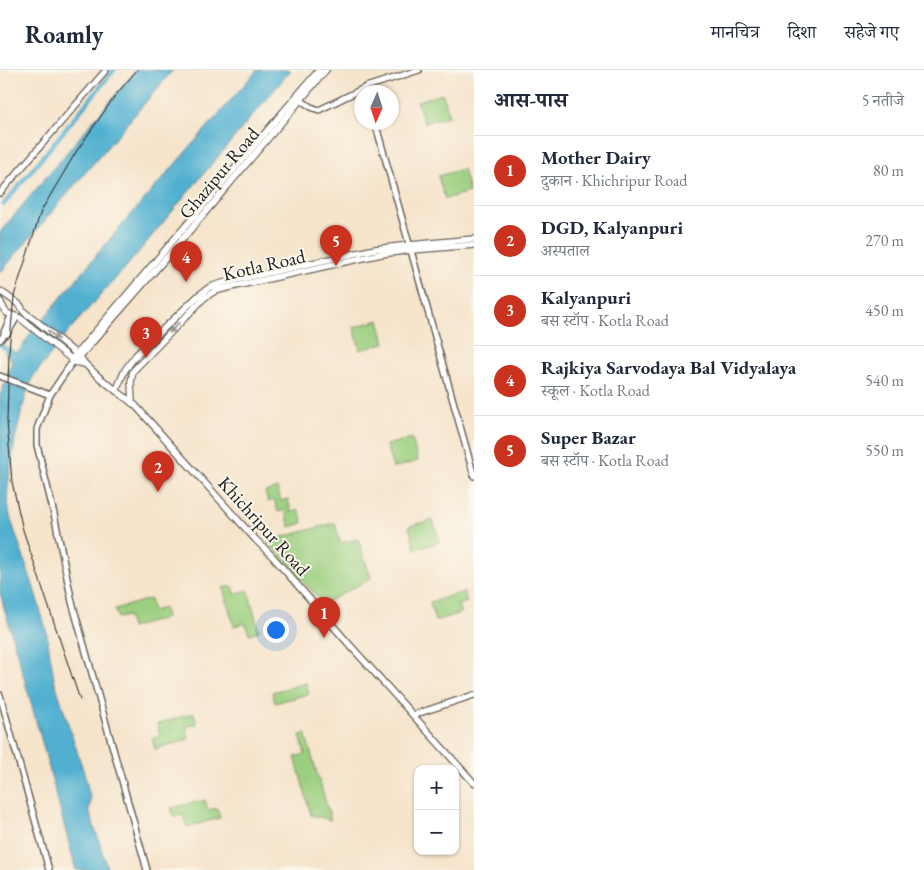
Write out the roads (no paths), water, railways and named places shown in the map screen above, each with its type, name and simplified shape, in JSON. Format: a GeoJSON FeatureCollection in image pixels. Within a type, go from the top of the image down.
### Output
{"type":"FeatureCollection","features":[{"type":"Feature","properties":{"kind":"main road","name":"Ghazipur Road"},"geometry":{"type":"LineString","coordinates":[[298,99],[319,70]]}},
{"type":"Feature","properties":{"kind":"main road","name":"Ghazipur Road"},"geometry":{"type":"LineString","coordinates":[[72,360],[298,99],[326,70]]}},
{"type":"Feature","properties":{"kind":"main road","name":"Kotla Road"},"geometry":{"type":"LineString","coordinates":[[116,391],[125,370],[138,354],[199,295],[210,287],[224,286],[411,248],[474,239]]}},
{"type":"Feature","properties":{"kind":"main road","name":"Kotla Road"},"geometry":{"type":"LineString","coordinates":[[411,248],[474,245]]}},
{"type":"Feature","properties":{"kind":"main road","name":"Kotla Road"},"geometry":{"type":"LineString","coordinates":[[132,374],[141,362],[204,298],[224,286]]}},
{"type":"Feature","properties":{"kind":"main road","name":"Khichripur Road"},"geometry":{"type":"LineString","coordinates":[[0,291],[20,305],[24,312],[135,405],[474,783]]}},
{"type":"Feature","properties":{"kind":"main road"},"geometry":{"type":"LineString","coordinates":[[11,299],[4,300],[1,303],[5,311],[30,325],[72,360]]}},
{"type":"Feature","properties":{"kind":"main road"},"geometry":{"type":"LineString","coordinates":[[16,317],[24,312]]}},
{"type":"Feature","properties":{"kind":"main road","name":"Khichripur Road"},"geometry":{"type":"LineString","coordinates":[[72,360],[85,364]]}},
{"type":"Feature","properties":{"kind":"main road"},"geometry":{"type":"LineString","coordinates":[[125,370],[132,374],[132,403]]}},
{"type":"Feature","properties":{"kind":"street"},"geometry":{"type":"LineString","coordinates":[[0,193],[106,70]]}},
{"type":"Feature","properties":{"kind":"street"},"geometry":{"type":"LineString","coordinates":[[380,85],[420,70]]}},
{"type":"Feature","properties":{"kind":"street"},"geometry":{"type":"LineString","coordinates":[[298,99],[315,110],[319,110],[354,95]]}},
{"type":"Feature","properties":{"kind":"street"},"geometry":{"type":"LineString","coordinates":[[377,130],[474,476]]}},
{"type":"Feature","properties":{"kind":"street"},"geometry":{"type":"LineString","coordinates":[[1,339],[8,334],[16,317]]}},
{"type":"Feature","properties":{"kind":"street"},"geometry":{"type":"LineString","coordinates":[[72,360],[50,395],[37,430],[38,448],[72,602],[148,870]]}},
{"type":"Feature","properties":{"kind":"street"},"geometry":{"type":"LineString","coordinates":[[2,377],[50,395]]}},
{"type":"Feature","properties":{"kind":"street"},"geometry":{"type":"LineString","coordinates":[[0,695],[49,870]]}},
{"type":"Feature","properties":{"kind":"street"},"geometry":{"type":"LineString","coordinates":[[413,715],[474,695]]}},
{"type":"Feature","properties":{"kind":"water"},"geometry":{"type":"Polygon","coordinates":[[[136,70],[173,70],[0,273],[0,232],[136,70]]]}},
{"type":"Feature","properties":{"kind":"water"},"geometry":{"type":"Polygon","coordinates":[[[257,70],[291,70],[126,267],[73,326],[33,377],[25,398],[15,439],[7,504],[46,629],[54,679],[85,776],[91,801],[89,810],[108,870],[76,870],[0,593],[0,396],[12,361],[4,352],[8,347],[16,353],[21,349],[29,336],[115,233],[257,70]]]}},
{"type":"Feature","properties":{"kind":"waterway"},"geometry":{"type":"LineString","coordinates":[[4,204],[114,70]]}},
{"type":"Feature","properties":{"kind":"waterway"},"geometry":{"type":"LineString","coordinates":[[0,208],[4,204]]}},
{"type":"Feature","properties":{"kind":"waterway"},"geometry":{"type":"LineString","coordinates":[[0,344],[6,349]]}},
{"type":"Feature","properties":{"kind":"railway"},"geometry":{"type":"LineString","coordinates":[[80,700],[23,530],[12,482],[7,421],[9,351],[14,296],[41,211],[76,152],[115,96],[137,70]]}},
{"type":"Feature","properties":{"kind":"place","name":"Super Bazar"},"geometry":{"type":"Point","coordinates":[336,266]}},
{"type":"Feature","properties":{"kind":"place","name":"Rajkiya Sarvodaya Bal Vidyalaya"},"geometry":{"type":"Point","coordinates":[186,282]}},
{"type":"Feature","properties":{"kind":"place","name":"Kalyanpuri"},"geometry":{"type":"Point","coordinates":[146,358]}},
{"type":"Feature","properties":{"kind":"place","name":"DGD, Kalyanpuri"},"geometry":{"type":"Point","coordinates":[158,492]}},
{"type":"Feature","properties":{"kind":"place","name":"Mother Dairy"},"geometry":{"type":"Point","coordinates":[324,638]}}]}
